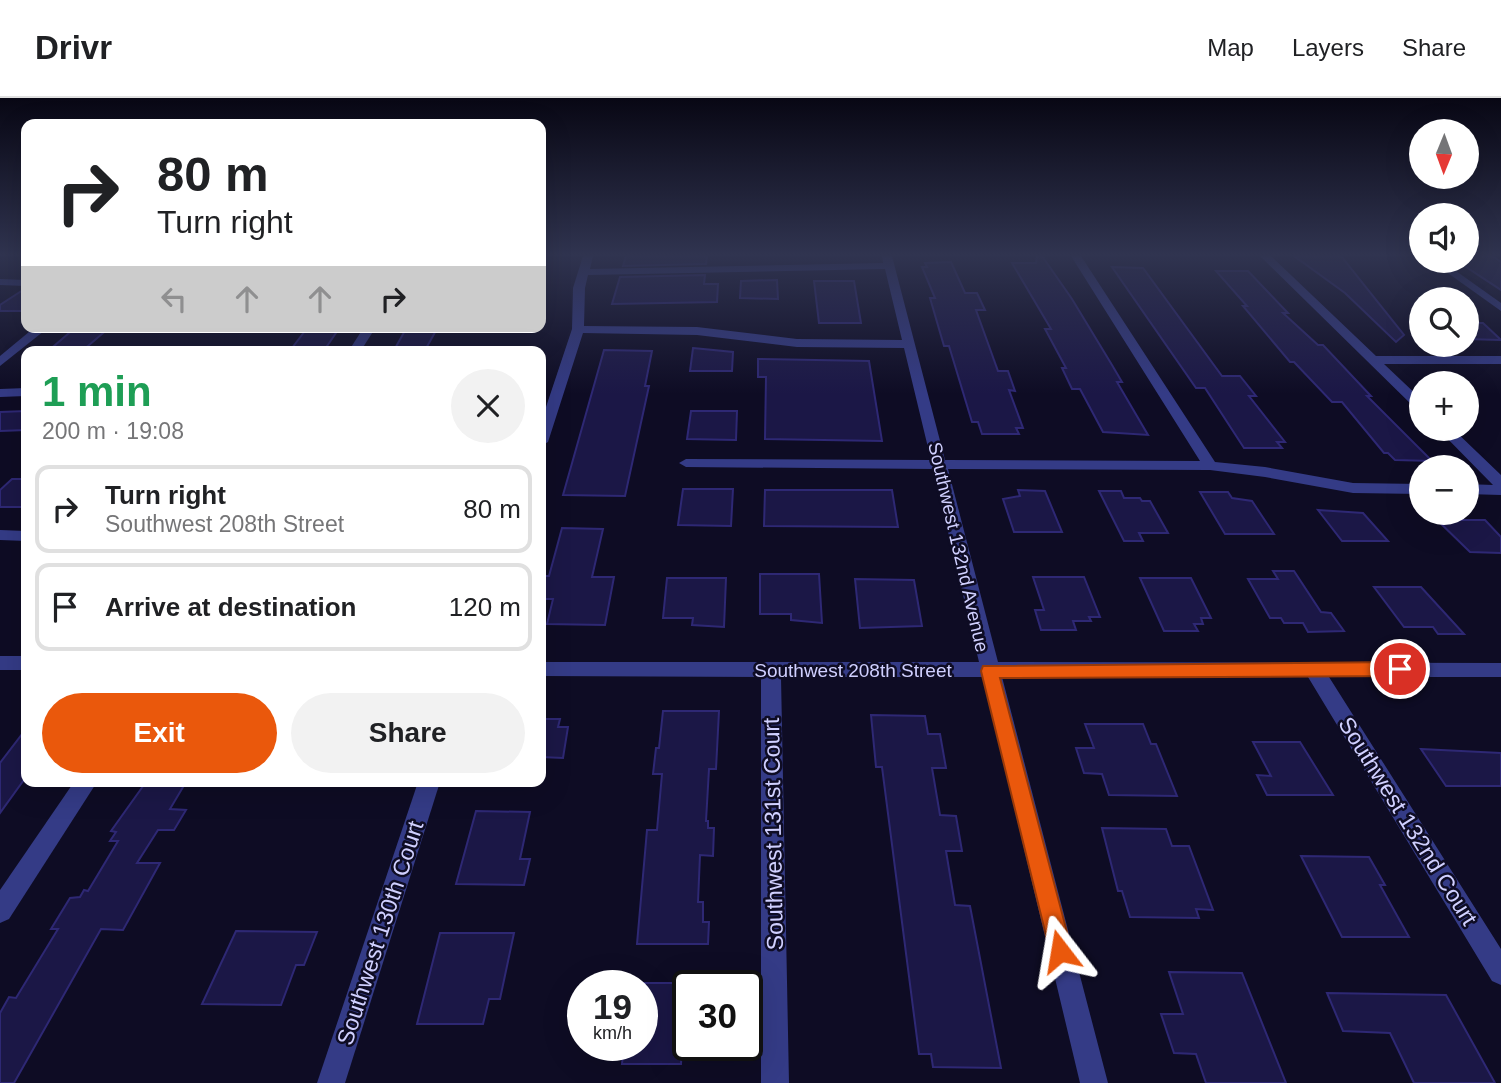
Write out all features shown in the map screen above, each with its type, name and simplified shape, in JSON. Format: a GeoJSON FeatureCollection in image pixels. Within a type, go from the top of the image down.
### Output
{"type":"FeatureCollection","features":[{"type":"Feature","properties":{"kind":"street"},"geometry":{"type":"LineString","coordinates":[[546,427],[578,329],[579,302]]}},
{"type":"Feature","properties":{"kind":"street","name":"Southwest 132nd Avenue"},"geometry":{"type":"LineString","coordinates":[[898,302],[1094,1083]]}},
{"type":"Feature","properties":{"kind":"street"},"geometry":{"type":"LineString","coordinates":[[1105,302],[1210,466]]}},
{"type":"Feature","properties":{"kind":"street"},"geometry":{"type":"LineString","coordinates":[[1314,302],[1409,394]]}},
{"type":"Feature","properties":{"kind":"street"},"geometry":{"type":"LineString","coordinates":[[578,329],[686,330],[797,343],[909,344]]}},
{"type":"Feature","properties":{"kind":"street"},"geometry":{"type":"LineString","coordinates":[[0,362],[36,333]]}},
{"type":"Feature","properties":{"kind":"street"},"geometry":{"type":"LineString","coordinates":[[1375,360],[1501,360]]}},
{"type":"Feature","properties":{"kind":"street"},"geometry":{"type":"LineString","coordinates":[[0,393],[21,392]]}},
{"type":"Feature","properties":{"kind":"street"},"geometry":{"type":"LineString","coordinates":[[1457,441],[1501,484]]}},
{"type":"Feature","properties":{"kind":"street"},"geometry":{"type":"LineString","coordinates":[[686,463],[1210,466],[1265,471],[1353,488],[1409,489]]}},
{"type":"Feature","properties":{"kind":"street"},"geometry":{"type":"LineString","coordinates":[[1479,489],[1501,489]]}},
{"type":"Feature","properties":{"kind":"street"},"geometry":{"type":"LineString","coordinates":[[0,536],[21,536]]}},
{"type":"Feature","properties":{"kind":"street"},"geometry":{"type":"LineString","coordinates":[[0,663],[21,663]]}},
{"type":"Feature","properties":{"kind":"street","name":"Southwest 208th Street"},"geometry":{"type":"LineString","coordinates":[[546,669],[1501,670]]}},
{"type":"Feature","properties":{"kind":"street","name":"Southwest 131st Court"},"geometry":{"type":"LineString","coordinates":[[771,670],[775,1083]]}},
{"type":"Feature","properties":{"kind":"street","name":"Southwest 132nd Court"},"geometry":{"type":"LineString","coordinates":[[1314,670],[1501,972]]}},
{"type":"Feature","properties":{"kind":"street"},"geometry":{"type":"LineString","coordinates":[[0,911],[83,787]]}},
{"type":"Feature","properties":{"kind":"street","name":"Southwest 130th Court"},"geometry":{"type":"LineString","coordinates":[[331,1083],[427,787]]}},
{"type":"Feature","properties":{"kind":"building"},"geometry":{"type":"Polygon","coordinates":[[[5,302],[21,302],[21,311],[0,311],[0,305],[5,302]]]}},
{"type":"Feature","properties":{"kind":"building"},"geometry":{"type":"Polygon","coordinates":[[[613,302],[717,302],[717,302],[612,304],[613,302]]]}},
{"type":"Feature","properties":{"kind":"building"},"geometry":{"type":"Polygon","coordinates":[[[816,302],[857,302],[861,323],[819,323],[816,302]]]}},
{"type":"Feature","properties":{"kind":"building"},"geometry":{"type":"Polygon","coordinates":[[[931,302],[981,302],[985,310],[976,310],[998,371],[1008,371],[1015,391],[1009,390],[1023,428],[1016,428],[1019,434],[982,434],[978,422],[972,422],[949,346],[944,346],[931,302]]]}},
{"type":"Feature","properties":{"kind":"building"},"geometry":{"type":"Polygon","coordinates":[[[1035,302],[1074,302],[1122,382],[1117,382],[1148,435],[1103,432],[1080,389],[1072,389],[1062,368],[1066,368],[1045,329],[1051,329],[1035,302]]]}},
{"type":"Feature","properties":{"kind":"building"},"geometry":{"type":"Polygon","coordinates":[[[1136,302],[1168,302],[1222,376],[1240,376],[1256,396],[1249,396],[1285,442],[1277,442],[1282,448],[1244,448],[1205,388],[1196,388],[1136,302]]]}},
{"type":"Feature","properties":{"kind":"building"},"geometry":{"type":"Polygon","coordinates":[[[1243,302],[1277,302],[1288,313],[1283,313],[1318,345],[1323,345],[1409,441],[1426,455],[1409,455],[1409,460],[1395,460],[1388,453],[1384,453],[1342,402],[1332,402],[1294,362],[1290,362],[1243,306],[1247,306],[1243,302]]]}},
{"type":"Feature","properties":{"kind":"building"},"geometry":{"type":"Polygon","coordinates":[[[1354,302],[1378,302],[1404,335],[1396,342],[1354,302]]]}},
{"type":"Feature","properties":{"kind":"building"},"geometry":{"type":"Polygon","coordinates":[[[1479,323],[1483,323],[1501,340],[1479,339],[1479,323]]]}},
{"type":"Feature","properties":{"kind":"building"},"geometry":{"type":"Polygon","coordinates":[[[69,333],[103,333],[88,346],[54,346],[69,333]]]}},
{"type":"Feature","properties":{"kind":"building"},"geometry":{"type":"Polygon","coordinates":[[[303,333],[336,333],[327,346],[294,346],[303,333]]]}},
{"type":"Feature","properties":{"kind":"building"},"geometry":{"type":"Polygon","coordinates":[[[404,333],[435,333],[427,346],[396,346],[404,333]]]}},
{"type":"Feature","properties":{"kind":"building"},"geometry":{"type":"Polygon","coordinates":[[[693,348],[733,352],[732,371],[690,371],[693,348]]]}},
{"type":"Feature","properties":{"kind":"building"},"geometry":{"type":"Polygon","coordinates":[[[604,350],[652,351],[645,386],[649,386],[625,496],[563,495],[604,350]]]}},
{"type":"Feature","properties":{"kind":"building"},"geometry":{"type":"Polygon","coordinates":[[[758,359],[869,361],[882,441],[765,439],[766,377],[758,377],[758,359]]]}},
{"type":"Feature","properties":{"kind":"building"},"geometry":{"type":"Polygon","coordinates":[[[21,411],[21,430],[0,431],[0,412],[21,411]]]}},
{"type":"Feature","properties":{"kind":"building"},"geometry":{"type":"Polygon","coordinates":[[[691,411],[737,411],[736,440],[687,439],[691,411]]]}},
{"type":"Feature","properties":{"kind":"building"},"geometry":{"type":"Polygon","coordinates":[[[12,479],[21,479],[21,507],[0,507],[0,490],[12,479]]]}},
{"type":"Feature","properties":{"kind":"building"},"geometry":{"type":"Polygon","coordinates":[[[683,489],[733,489],[731,526],[678,525],[683,489]]]}},
{"type":"Feature","properties":{"kind":"building"},"geometry":{"type":"Polygon","coordinates":[[[765,490],[892,490],[898,527],[764,526],[765,490]]]}},
{"type":"Feature","properties":{"kind":"building"},"geometry":{"type":"Polygon","coordinates":[[[1018,490],[1045,491],[1062,532],[1014,532],[1003,499],[1020,496],[1018,490]]]}},
{"type":"Feature","properties":{"kind":"building"},"geometry":{"type":"Polygon","coordinates":[[[1099,491],[1121,491],[1124,498],[1150,501],[1168,533],[1139,533],[1143,541],[1124,541],[1099,491]]]}},
{"type":"Feature","properties":{"kind":"building"},"geometry":{"type":"Polygon","coordinates":[[[1200,492],[1228,492],[1232,498],[1252,501],[1274,534],[1225,534],[1200,492]]]}},
{"type":"Feature","properties":{"kind":"building"},"geometry":{"type":"Polygon","coordinates":[[[1318,510],[1363,513],[1388,541],[1342,541],[1318,510]]]}},
{"type":"Feature","properties":{"kind":"building"},"geometry":{"type":"Polygon","coordinates":[[[1479,520],[1485,520],[1501,537],[1501,553],[1470,552],[1442,525],[1479,525],[1479,520]]]}},
{"type":"Feature","properties":{"kind":"building"},"geometry":{"type":"Polygon","coordinates":[[[562,528],[603,529],[592,577],[614,577],[605,625],[547,624],[553,599],[546,599],[546,576],[549,576],[562,528]]]}},
{"type":"Feature","properties":{"kind":"building"},"geometry":{"type":"Polygon","coordinates":[[[1273,571],[1294,571],[1321,612],[1331,613],[1344,631],[1308,632],[1303,623],[1284,623],[1281,618],[1270,618],[1248,579],[1278,579],[1273,571]]]}},
{"type":"Feature","properties":{"kind":"building"},"geometry":{"type":"Polygon","coordinates":[[[760,574],[819,574],[822,623],[791,620],[791,614],[760,614],[760,574]]]}},
{"type":"Feature","properties":{"kind":"building"},"geometry":{"type":"Polygon","coordinates":[[[1033,577],[1084,577],[1100,617],[1089,617],[1091,621],[1073,621],[1076,630],[1041,630],[1035,610],[1044,610],[1033,577]]]}},
{"type":"Feature","properties":{"kind":"building"},"geometry":{"type":"Polygon","coordinates":[[[667,578],[726,578],[724,627],[692,625],[693,618],[663,618],[667,578]]]}},
{"type":"Feature","properties":{"kind":"building"},"geometry":{"type":"Polygon","coordinates":[[[1140,578],[1191,578],[1211,618],[1201,618],[1203,624],[1194,624],[1198,631],[1164,631],[1140,578]]]}},
{"type":"Feature","properties":{"kind":"building"},"geometry":{"type":"Polygon","coordinates":[[[855,579],[914,580],[922,626],[860,628],[855,579]]]}},
{"type":"Feature","properties":{"kind":"building"},"geometry":{"type":"Polygon","coordinates":[[[1374,587],[1421,587],[1464,634],[1438,634],[1433,627],[1404,627],[1374,587]]]}},
{"type":"Feature","properties":{"kind":"building"},"geometry":{"type":"Polygon","coordinates":[[[663,711],[719,711],[716,769],[709,769],[706,821],[708,828],[714,828],[713,856],[700,855],[698,902],[703,902],[703,922],[709,922],[708,944],[637,944],[647,830],[657,830],[662,774],[653,774],[663,711]]]}},
{"type":"Feature","properties":{"kind":"building"},"geometry":{"type":"Polygon","coordinates":[[[871,715],[925,716],[928,734],[940,734],[946,768],[932,768],[940,815],[956,816],[962,851],[946,851],[955,905],[970,906],[1001,1068],[933,1067],[931,1054],[919,1054],[882,767],[876,767],[871,715]]]}},
{"type":"Feature","properties":{"kind":"building"},"geometry":{"type":"Polygon","coordinates":[[[546,719],[560,719],[558,727],[568,727],[563,758],[546,757],[546,719]]]}},
{"type":"Feature","properties":{"kind":"building"},"geometry":{"type":"Polygon","coordinates":[[[1085,724],[1143,724],[1151,744],[1156,744],[1177,796],[1109,795],[1102,774],[1084,773],[1076,748],[1094,748],[1085,724]]]}},
{"type":"Feature","properties":{"kind":"building"},"geometry":{"type":"Polygon","coordinates":[[[21,736],[21,784],[0,813],[0,763],[21,736]]]}},
{"type":"Feature","properties":{"kind":"building"},"geometry":{"type":"Polygon","coordinates":[[[1253,742],[1300,742],[1333,795],[1267,795],[1257,775],[1271,776],[1253,742]]]}},
{"type":"Feature","properties":{"kind":"building"},"geometry":{"type":"Polygon","coordinates":[[[1421,749],[1501,753],[1501,786],[1446,786],[1421,749]]]}},
{"type":"Feature","properties":{"kind":"building"},"geometry":{"type":"Polygon","coordinates":[[[142,787],[183,787],[170,809],[186,810],[174,830],[158,830],[137,863],[160,863],[123,930],[101,929],[14,1083],[0,1083],[0,1013],[9,997],[16,998],[58,929],[51,929],[70,898],[80,897],[84,890],[88,891],[118,841],[110,841],[116,832],[111,831],[142,787]]]}},
{"type":"Feature","properties":{"kind":"building"},"geometry":{"type":"Polygon","coordinates":[[[476,811],[530,812],[520,859],[530,859],[524,885],[456,884],[476,811]]]}},
{"type":"Feature","properties":{"kind":"building"},"geometry":{"type":"Polygon","coordinates":[[[1102,828],[1166,829],[1172,846],[1189,846],[1213,910],[1196,909],[1199,918],[1130,917],[1122,891],[1118,891],[1102,828]]]}},
{"type":"Feature","properties":{"kind":"building"},"geometry":{"type":"Polygon","coordinates":[[[1301,856],[1369,857],[1385,885],[1380,885],[1409,937],[1342,937],[1301,856]]]}},
{"type":"Feature","properties":{"kind":"building"},"geometry":{"type":"Polygon","coordinates":[[[236,931],[317,932],[304,965],[296,965],[281,1005],[202,1004],[236,931]]]}},
{"type":"Feature","properties":{"kind":"building"},"geometry":{"type":"Polygon","coordinates":[[[440,933],[514,933],[500,999],[489,999],[483,1024],[417,1024],[440,933]]]}},
{"type":"Feature","properties":{"kind":"building"},"geometry":{"type":"Polygon","coordinates":[[[1169,972],[1242,973],[1286,1083],[1206,1083],[1196,1054],[1174,1053],[1161,1014],[1183,1014],[1169,972]]]}},
{"type":"Feature","properties":{"kind":"building"},"geometry":{"type":"Polygon","coordinates":[[[658,983],[672,983],[672,1061],[681,1061],[681,1064],[622,1064],[622,1061],[658,1061],[658,983]]]}},
{"type":"Feature","properties":{"kind":"building"},"geometry":{"type":"Polygon","coordinates":[[[1327,993],[1446,995],[1495,1083],[1414,1083],[1390,1033],[1343,1031],[1327,993]]]}},
{"type":"Feature","properties":{"kind":"route"},"geometry":{"type":"LineString","coordinates":[[1060,951],[989,671],[1400,669]]}}]}
